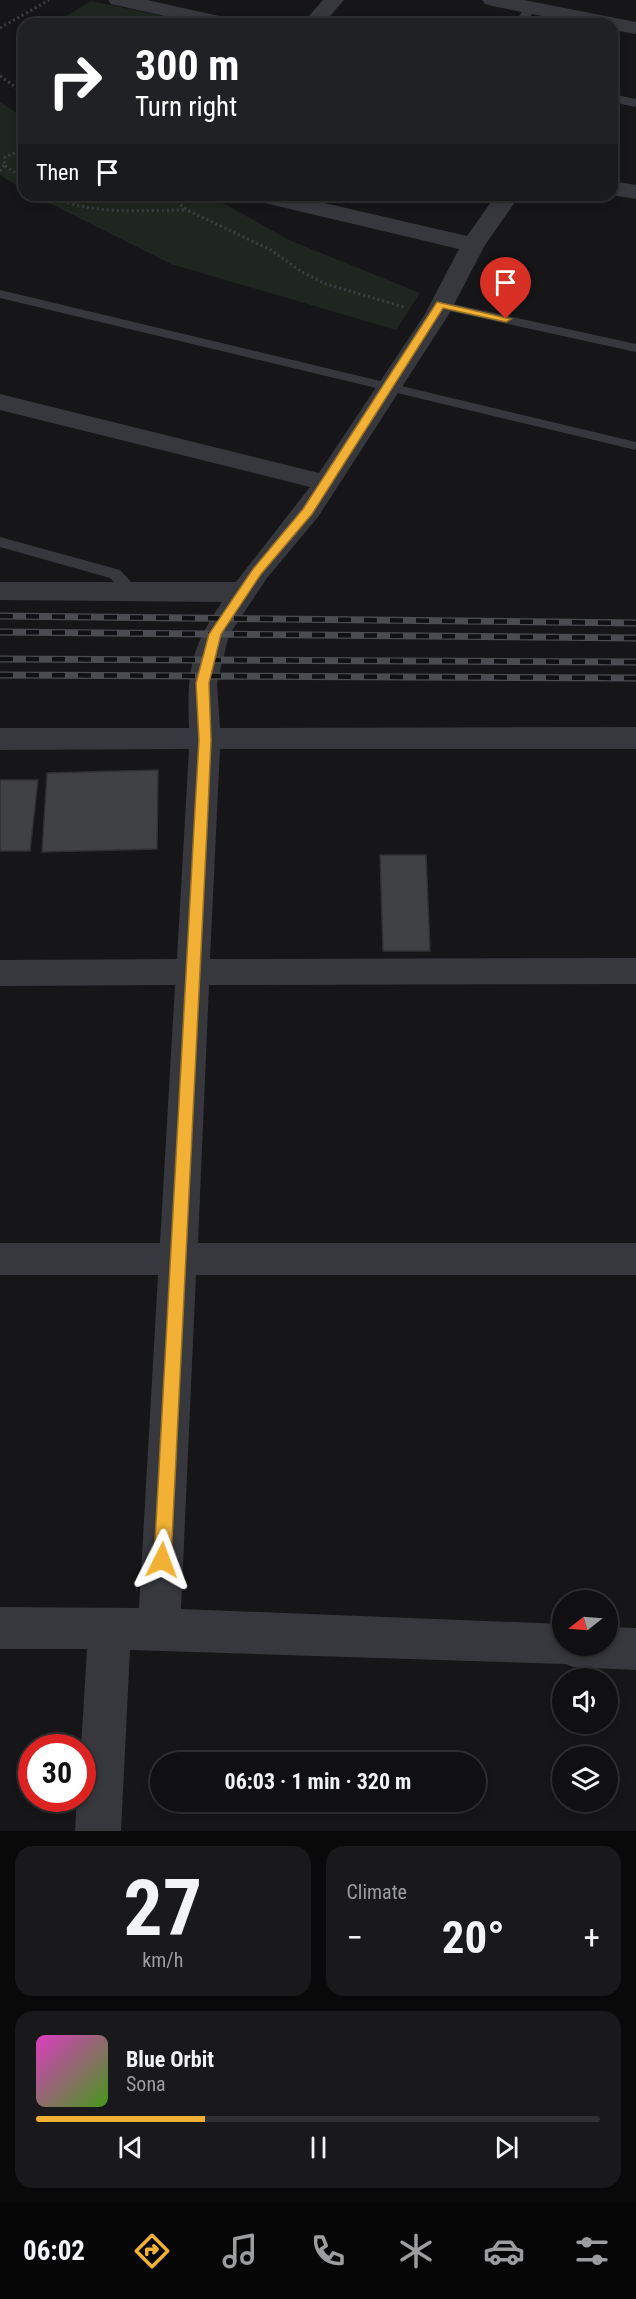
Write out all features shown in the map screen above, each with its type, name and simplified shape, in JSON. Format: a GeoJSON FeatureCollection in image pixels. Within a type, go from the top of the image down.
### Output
{"type":"FeatureCollection","features":[{"type":"Feature","properties":{"kind":"street"},"geometry":{"type":"LineString","coordinates":[[118,0],[202,18]]}},
{"type":"Feature","properties":{"kind":"street"},"geometry":{"type":"LineString","coordinates":[[318,18],[334,0]]}},
{"type":"Feature","properties":{"kind":"street"},"geometry":{"type":"LineString","coordinates":[[492,0],[525,16],[544,18]]}},
{"type":"Feature","properties":{"kind":"street"},"geometry":{"type":"LineString","coordinates":[[618,26],[636,28]]}},
{"type":"Feature","properties":{"kind":"street"},"geometry":{"type":"LineString","coordinates":[[618,189],[636,192]]}},
{"type":"Feature","properties":{"kind":"street"},"geometry":{"type":"LineString","coordinates":[[286,201],[473,244]]}},
{"type":"Feature","properties":{"kind":"street"},"geometry":{"type":"LineString","coordinates":[[159,1629],[176,1260],[194,971],[205,740],[202,683],[215,634],[243,591],[308,512],[441,305],[473,244],[504,201]]}},
{"type":"Feature","properties":{"kind":"street"},"geometry":{"type":"LineString","coordinates":[[0,402],[326,483]]}},
{"type":"Feature","properties":{"kind":"street"},"geometry":{"type":"LineString","coordinates":[[0,591],[210,593],[243,591]]}},
{"type":"Feature","properties":{"kind":"street"},"geometry":{"type":"LineString","coordinates":[[0,739],[636,738]]}},
{"type":"Feature","properties":{"kind":"street"},"geometry":{"type":"LineString","coordinates":[[0,973],[636,971]]}},
{"type":"Feature","properties":{"kind":"street"},"geometry":{"type":"LineString","coordinates":[[0,1259],[636,1259]]}},
{"type":"Feature","properties":{"kind":"street"},"geometry":{"type":"LineString","coordinates":[[0,1628],[159,1629],[552,1645]]}},
{"type":"Feature","properties":{"kind":"street"},"geometry":{"type":"LineString","coordinates":[[98,1831],[110,1630]]}},
{"type":"Feature","properties":{"kind":"street"},"geometry":{"type":"LineString","coordinates":[[618,1648],[636,1649]]}},
{"type":"Feature","properties":{"kind":"lane"},"geometry":{"type":"LineString","coordinates":[[618,99],[636,103]]}},
{"type":"Feature","properties":{"kind":"lane"},"geometry":{"type":"LineString","coordinates":[[0,294],[636,446]]}},
{"type":"Feature","properties":{"kind":"lane"},"geometry":{"type":"LineString","coordinates":[[441,305],[636,348]]}},
{"type":"Feature","properties":{"kind":"lane"},"geometry":{"type":"LineString","coordinates":[[0,542],[115,574],[132,591]]}},
{"type":"Feature","properties":{"kind":"path"},"geometry":{"type":"LineString","coordinates":[[0,28],[49,0]]}},
{"type":"Feature","properties":{"kind":"path"},"geometry":{"type":"LineString","coordinates":[[0,76],[18,89]]}},
{"type":"Feature","properties":{"kind":"path"},"geometry":{"type":"LineString","coordinates":[[0,171],[5,157],[18,152]]}},
{"type":"Feature","properties":{"kind":"path"},"geometry":{"type":"LineString","coordinates":[[4,165],[18,175]]}},
{"type":"Feature","properties":{"kind":"path"},"geometry":{"type":"LineString","coordinates":[[58,201],[62,204],[89,207],[187,210]]}},
{"type":"Feature","properties":{"kind":"path"},"geometry":{"type":"LineString","coordinates":[[176,201],[187,210],[271,250],[302,272],[327,284],[410,309]]}},
{"type":"Feature","properties":{"kind":"shaded area"},"geometry":{"type":"Polygon","coordinates":[[[91,1],[172,18],[63,18],[91,1]]]}},
{"type":"Feature","properties":{"kind":"shaded area"},"geometry":{"type":"Polygon","coordinates":[[[0,102],[18,114],[18,186],[0,175],[0,102]]]}},
{"type":"Feature","properties":{"kind":"shaded area"},"geometry":{"type":"Polygon","coordinates":[[[45,201],[220,201],[289,240],[420,293],[396,330],[171,264],[45,201]]]}},
{"type":"Feature","properties":{"kind":"building"},"geometry":{"type":"Polygon","coordinates":[[[158,770],[157,849],[42,852],[47,773],[158,770]]]}},
{"type":"Feature","properties":{"kind":"building"},"geometry":{"type":"Polygon","coordinates":[[[0,780],[38,780],[30,851],[0,851],[0,780]]]}},
{"type":"Feature","properties":{"kind":"building"},"geometry":{"type":"Polygon","coordinates":[[[380,855],[426,855],[430,951],[383,951],[380,855]]]}},
{"type":"Feature","properties":{"kind":"railway"},"geometry":{"type":"LineString","coordinates":[[0,616],[636,623]]}},
{"type":"Feature","properties":{"kind":"railway"},"geometry":{"type":"LineString","coordinates":[[0,632],[636,638]]}},
{"type":"Feature","properties":{"kind":"railway"},"geometry":{"type":"LineString","coordinates":[[0,659],[636,662]]}},
{"type":"Feature","properties":{"kind":"railway"},"geometry":{"type":"LineString","coordinates":[[0,675],[636,678]]}},
{"type":"Feature","properties":{"kind":"route"},"geometry":{"type":"LineString","coordinates":[[162,1560],[176,1260],[202,809],[205,740],[202,683],[215,634],[257,572],[308,512],[441,305],[506,319]]}}]}
